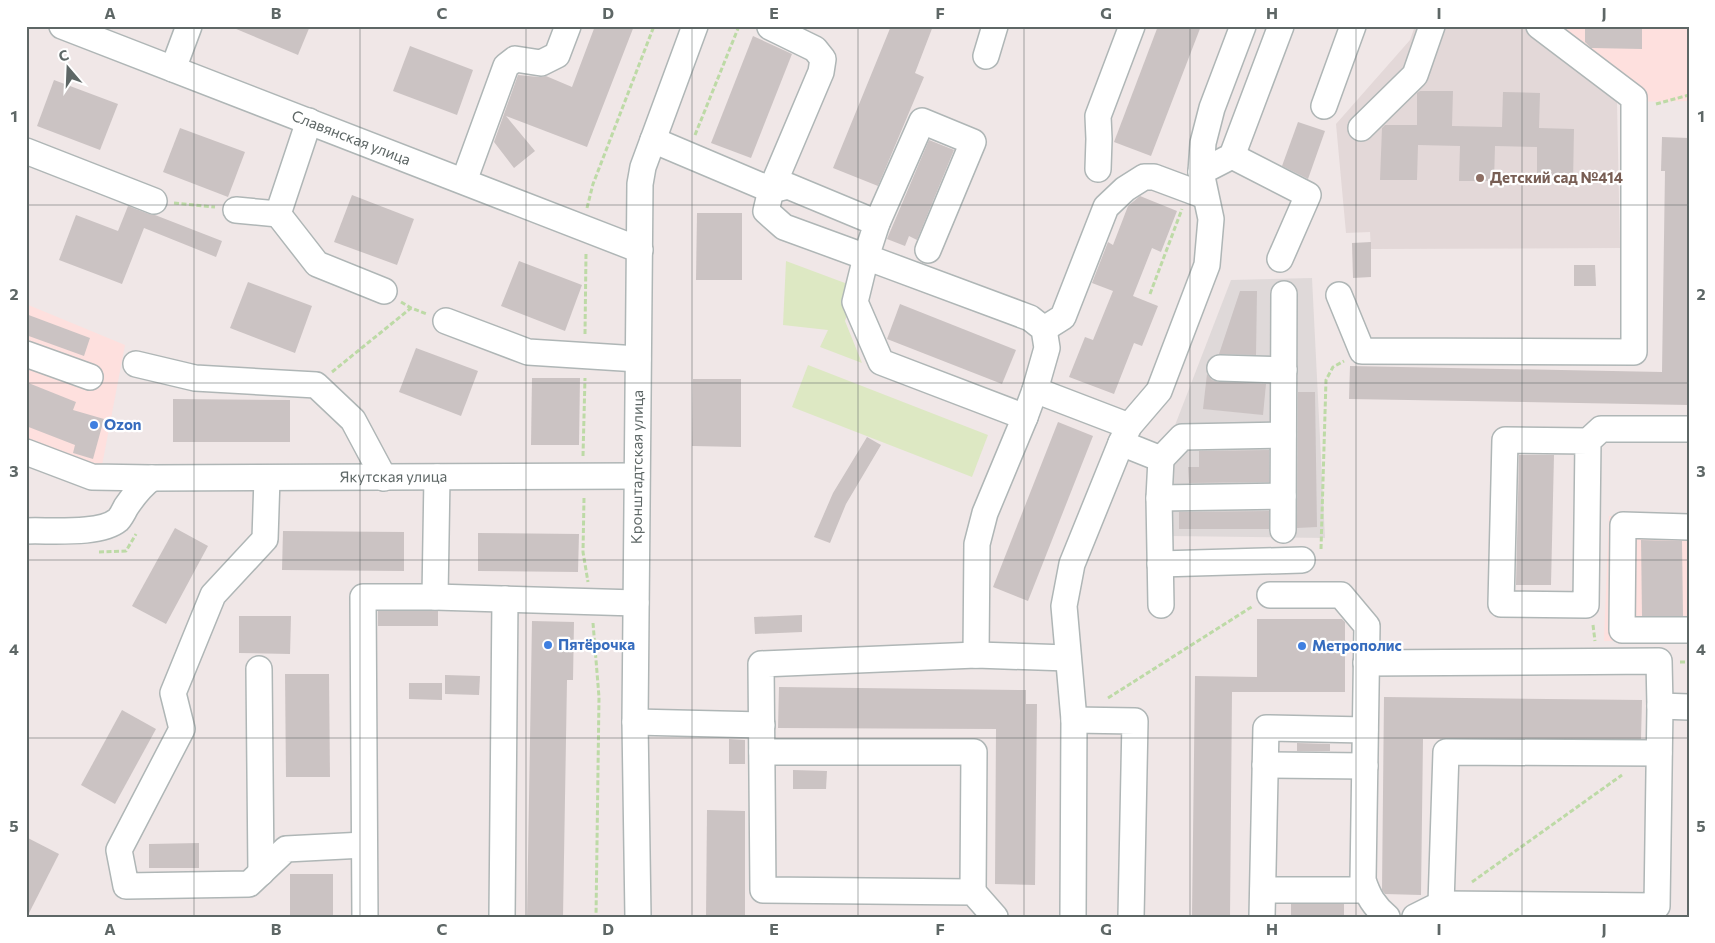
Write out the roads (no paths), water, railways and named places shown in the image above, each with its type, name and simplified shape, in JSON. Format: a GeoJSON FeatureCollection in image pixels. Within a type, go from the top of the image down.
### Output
{"type":"FeatureCollection","features":[{"type":"Feature","properties":{"kind":"street","name":"Славянская улица"},"geometry":{"type":"LineString","coordinates":[[62,26],[640,250]]}},
{"type":"Feature","properties":{"kind":"street"},"geometry":{"type":"LineString","coordinates":[[173,69],[189,26]]}},
{"type":"Feature","properties":{"kind":"street"},"geometry":{"type":"LineString","coordinates":[[464,181],[506,66],[515,59],[541,63],[557,55],[568,26]]}},
{"type":"Feature","properties":{"kind":"street","name":"Кронштадтская улица"},"geometry":{"type":"LineString","coordinates":[[638,917],[636,603],[640,184],[643,167],[696,26]]}},
{"type":"Feature","properties":{"kind":"street"},"geometry":{"type":"LineString","coordinates":[[986,56],[995,26]]}},
{"type":"Feature","properties":{"kind":"street"},"geometry":{"type":"LineString","coordinates":[[1098,169],[1098,116],[1132,26]]}},
{"type":"Feature","properties":{"kind":"street"},"geometry":{"type":"LineString","coordinates":[[1074,917],[1074,720],[1064,606],[1072,564],[1125,435],[1158,391],[1207,265],[1211,219],[1203,184],[1204,144],[1212,108],[1243,26]]}},
{"type":"Feature","properties":{"kind":"street"},"geometry":{"type":"LineString","coordinates":[[1203,184],[1232,156],[1281,26]]}},
{"type":"Feature","properties":{"kind":"street"},"geometry":{"type":"LineString","coordinates":[[1324,106],[1353,26]]}},
{"type":"Feature","properties":{"kind":"street"},"geometry":{"type":"LineString","coordinates":[[1361,128],[1415,75],[1432,26]]}},
{"type":"Feature","properties":{"kind":"street"},"geometry":{"type":"LineString","coordinates":[[1339,295],[1362,351],[1634,352],[1634,98],[1539,26]]}},
{"type":"Feature","properties":{"kind":"street"},"geometry":{"type":"LineString","coordinates":[[770,27],[815,48],[822,59],[821,72],[771,190],[766,211],[784,227],[1030,318],[1044,329],[1047,348],[1035,390],[985,513],[977,544],[976,655]]}},
{"type":"Feature","properties":{"kind":"street"},"geometry":{"type":"LineString","coordinates":[[278,214],[309,121]]}},
{"type":"Feature","properties":{"kind":"street"},"geometry":{"type":"LineString","coordinates":[[928,250],[973,142],[922,122],[877,223],[866,257],[856,302],[880,362],[1025,417]]}},
{"type":"Feature","properties":{"kind":"street"},"geometry":{"type":"LineString","coordinates":[[653,140],[771,190],[788,186],[877,223]]}},
{"type":"Feature","properties":{"kind":"street"},"geometry":{"type":"LineString","coordinates":[[26,150],[154,200]]}},
{"type":"Feature","properties":{"kind":"street"},"geometry":{"type":"LineString","coordinates":[[1232,156],[1308,195],[1280,259]]}},
{"type":"Feature","properties":{"kind":"street"},"geometry":{"type":"LineString","coordinates":[[1044,329],[1063,318],[1106,207],[1125,189],[1144,177],[1203,184]]}},
{"type":"Feature","properties":{"kind":"street"},"geometry":{"type":"LineString","coordinates":[[236,210],[278,214],[317,264],[384,291]]}},
{"type":"Feature","properties":{"kind":"street"},"geometry":{"type":"LineString","coordinates":[[1283,530],[1284,294]]}},
{"type":"Feature","properties":{"kind":"street"},"geometry":{"type":"LineString","coordinates":[[446,321],[528,352],[638,359]]}},
{"type":"Feature","properties":{"kind":"street"},"geometry":{"type":"LineString","coordinates":[[26,354],[90,377]]}},
{"type":"Feature","properties":{"kind":"street"},"geometry":{"type":"LineString","coordinates":[[136,364],[195,378],[316,385],[353,420],[384,478]]}},
{"type":"Feature","properties":{"kind":"street"},"geometry":{"type":"LineString","coordinates":[[1220,368],[1284,370]]}},
{"type":"Feature","properties":{"kind":"street"},"geometry":{"type":"LineString","coordinates":[[1035,390],[1125,435],[1161,459]]}},
{"type":"Feature","properties":{"kind":"street"},"geometry":{"type":"LineString","coordinates":[[1588,441],[1586,605],[1501,604],[1505,440],[1588,441],[1601,429],[1689,429]]}},
{"type":"Feature","properties":{"kind":"street"},"geometry":{"type":"LineString","coordinates":[[1161,605],[1159,498],[1161,459],[1182,437],[1283,435]]}},
{"type":"Feature","properties":{"kind":"street","name":"Якутская улица"},"geometry":{"type":"LineString","coordinates":[[26,452],[92,477],[437,478],[637,476]]}},
{"type":"Feature","properties":{"kind":"street"},"geometry":{"type":"LineString","coordinates":[[26,531],[94,529],[107,526],[118,519],[135,494],[152,478]]}},
{"type":"Feature","properties":{"kind":"street"},"geometry":{"type":"LineString","coordinates":[[267,478],[265,539],[213,595],[173,693],[182,730],[119,850],[126,886],[249,884],[286,849],[364,845]]}},
{"type":"Feature","properties":{"kind":"street"},"geometry":{"type":"LineString","coordinates":[[435,597],[437,478]]}},
{"type":"Feature","properties":{"kind":"street"},"geometry":{"type":"LineString","coordinates":[[1159,498],[1283,496]]}},
{"type":"Feature","properties":{"kind":"street"},"geometry":{"type":"LineString","coordinates":[[1689,527],[1623,525],[1622,630],[1689,630]]}},
{"type":"Feature","properties":{"kind":"street"},"geometry":{"type":"LineString","coordinates":[[1160,564],[1311,558]]}},
{"type":"Feature","properties":{"kind":"street"},"geometry":{"type":"LineString","coordinates":[[1270,595],[1341,595],[1367,626],[1363,880],[1376,908],[1387,917]]}},
{"type":"Feature","properties":{"kind":"street"},"geometry":{"type":"LineString","coordinates":[[365,917],[362,597],[435,597],[636,603]]}},
{"type":"Feature","properties":{"kind":"street"},"geometry":{"type":"LineString","coordinates":[[502,917],[505,599]]}},
{"type":"Feature","properties":{"kind":"street"},"geometry":{"type":"LineString","coordinates":[[973,892],[763,890],[761,664],[976,655],[1068,658]]}},
{"type":"Feature","properties":{"kind":"street"},"geometry":{"type":"LineString","coordinates":[[1366,664],[1659,661],[1660,753],[1657,906],[1441,904],[1415,917]]}},
{"type":"Feature","properties":{"kind":"street"},"geometry":{"type":"LineString","coordinates":[[259,669],[260,873]]}},
{"type":"Feature","properties":{"kind":"street"},"geometry":{"type":"LineString","coordinates":[[1660,706],[1689,707]]}},
{"type":"Feature","properties":{"kind":"street"},"geometry":{"type":"LineString","coordinates":[[1074,720],[1135,721],[1131,917]]}},
{"type":"Feature","properties":{"kind":"street"},"geometry":{"type":"LineString","coordinates":[[636,722],[762,725]]}},
{"type":"Feature","properties":{"kind":"street"},"geometry":{"type":"LineString","coordinates":[[1262,917],[1266,728],[1365,730]]}},
{"type":"Feature","properties":{"kind":"street"},"geometry":{"type":"LineString","coordinates":[[762,752],[974,752],[973,892],[996,917]]}},
{"type":"Feature","properties":{"kind":"street"},"geometry":{"type":"LineString","coordinates":[[1441,904],[1446,752],[1660,753]]}},
{"type":"Feature","properties":{"kind":"street"},"geometry":{"type":"LineString","coordinates":[[1265,765],[1365,766]]}},
{"type":"Feature","properties":{"kind":"street"},"geometry":{"type":"LineString","coordinates":[[1263,890],[1366,890]]}},
{"type":"Feature","properties":{"kind":"place","name":"Детский сад №414"},"geometry":{"type":"Point","coordinates":[1480,178]}},
{"type":"Feature","properties":{"kind":"place","name":"Ozon"},"geometry":{"type":"Point","coordinates":[94,425]}},
{"type":"Feature","properties":{"kind":"place","name":"Пятёрочка"},"geometry":{"type":"Point","coordinates":[548,645]}},
{"type":"Feature","properties":{"kind":"place","name":"Метрополис"},"geometry":{"type":"Point","coordinates":[1302,646]}}]}
